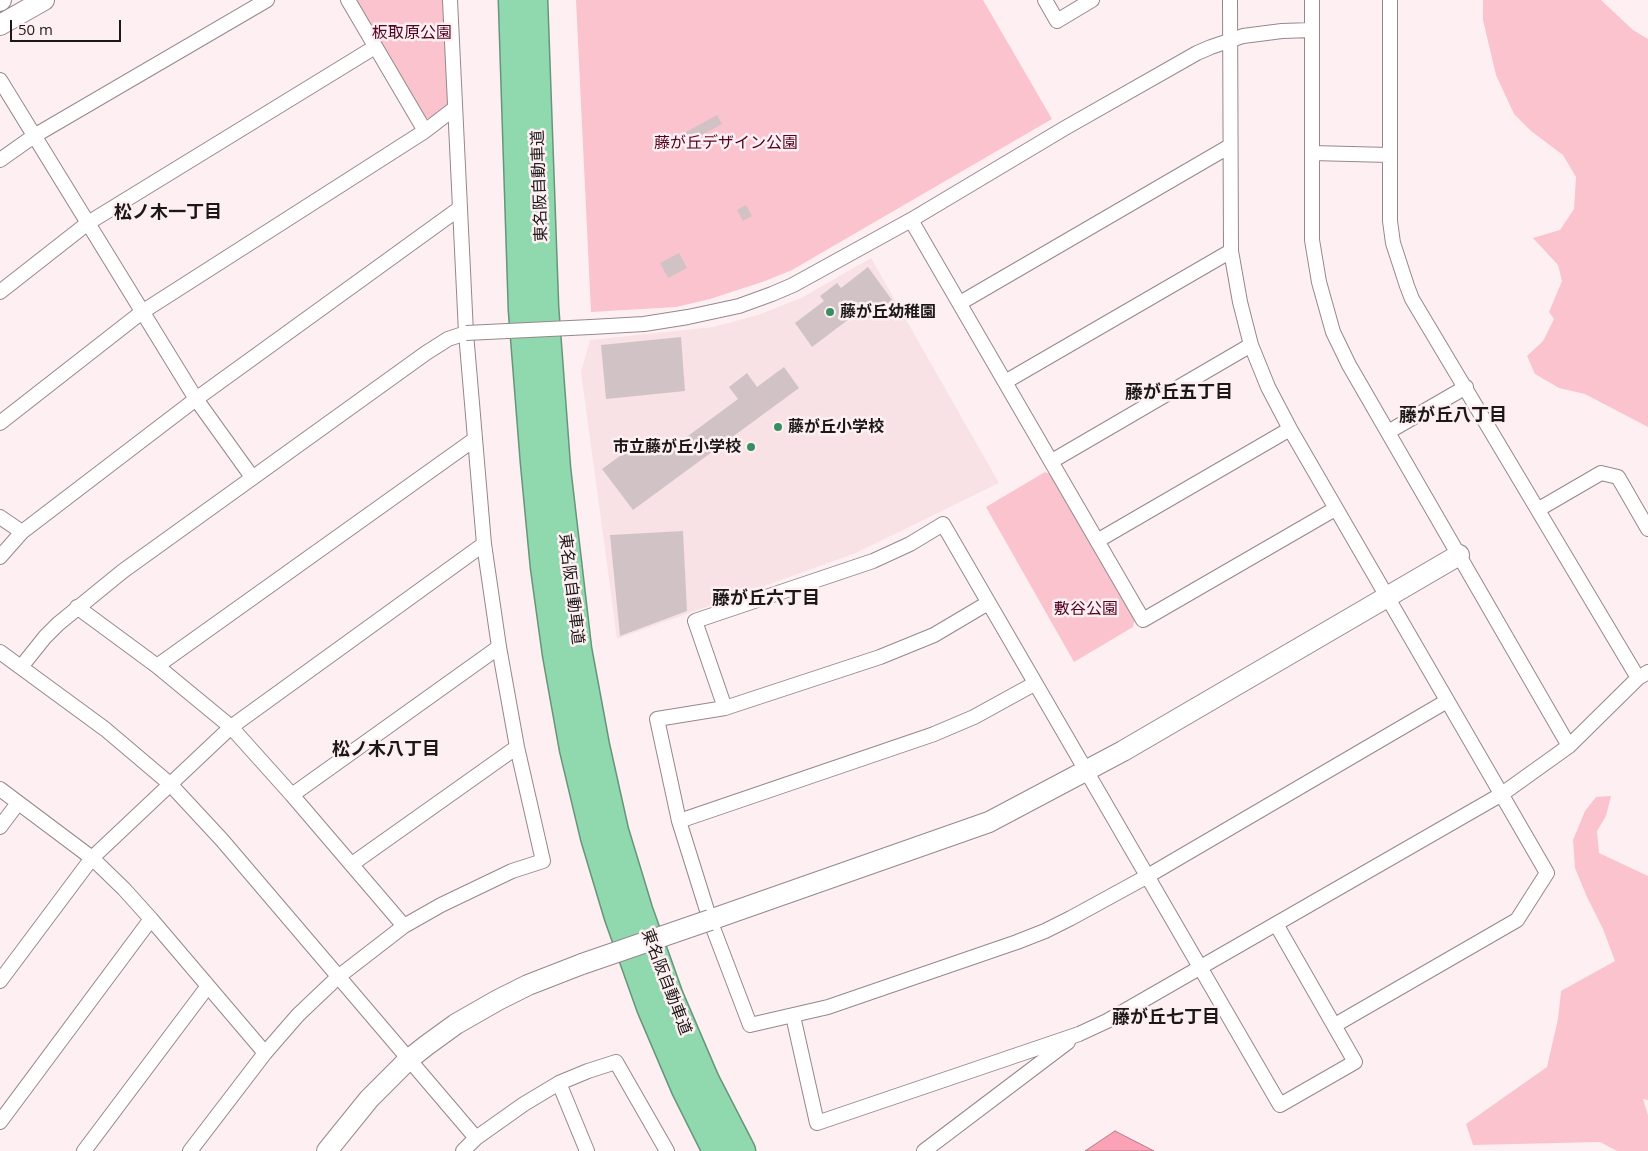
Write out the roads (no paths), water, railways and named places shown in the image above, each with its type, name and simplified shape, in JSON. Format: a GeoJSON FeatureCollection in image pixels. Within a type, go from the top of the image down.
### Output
{"type":"FeatureCollection","features":[{"type":"Feature","properties":{"kind":"highway","name":"東名阪自動車道"},"geometry":{"type":"LineString","coordinates":[[512,0],[522,310],[544,566],[556,654],[573,749],[594,837],[618,917],[650,1007],[685,1089],[716,1151]]}},
{"type":"Feature","properties":{"kind":"highway","name":"東名阪自動車道"},"geometry":{"type":"LineString","coordinates":[[534,0],[545,307],[558,469],[578,649],[596,746],[615,831],[639,910],[670,997],[706,1081],[742,1151]]}},
{"type":"Feature","properties":{"kind":"street"},"geometry":{"type":"LineString","coordinates":[[0,25],[44,0]]}},
{"type":"Feature","properties":{"kind":"street"},"geometry":{"type":"LineString","coordinates":[[0,160],[34,136],[267,0]]}},
{"type":"Feature","properties":{"kind":"street"},"geometry":{"type":"LineString","coordinates":[[348,0],[424,131]]}},
{"type":"Feature","properties":{"kind":"street"},"geometry":{"type":"LineString","coordinates":[[190,1151],[265,1052],[298,1015],[338,977],[404,926],[471,890],[512,871],[543,861],[516,747],[484,544],[466,333],[450,0]]}},
{"type":"Feature","properties":{"kind":"street"},"geometry":{"type":"LineString","coordinates":[[1045,0],[1057,21],[1092,0]]}},
{"type":"Feature","properties":{"kind":"street"},"geometry":{"type":"LineString","coordinates":[[1230,0],[1231,251],[1243,316],[1251,345],[1268,387],[1290,429],[1547,873],[1517,920],[1335,1025]]}},
{"type":"Feature","properties":{"kind":"street"},"geometry":{"type":"LineString","coordinates":[[1312,0],[1312,240],[1319,282],[1333,332],[1349,365],[1569,746]]}},
{"type":"Feature","properties":{"kind":"street"},"geometry":{"type":"LineString","coordinates":[[793,1016],[817,1123],[1079,1034],[1108,1022],[1502,794],[1569,746],[1643,675],[1592,603],[1539,509],[1412,299],[1400,268],[1393,243],[1390,221],[1390,0]]}},
{"type":"Feature","properties":{"kind":"street"},"geometry":{"type":"LineString","coordinates":[[21,667],[45,637],[77,607],[123,571],[252,477],[448,339],[466,333],[591,328],[666,321],[739,306],[793,285],[911,220],[1065,128],[1210,46],[1256,33],[1312,30]]}},
{"type":"Feature","properties":{"kind":"street"},"geometry":{"type":"LineString","coordinates":[[0,292],[88,224],[375,46]]}},
{"type":"Feature","properties":{"kind":"street"},"geometry":{"type":"LineString","coordinates":[[0,80],[196,399],[252,477]]}},
{"type":"Feature","properties":{"kind":"street"},"geometry":{"type":"LineString","coordinates":[[0,423],[142,312],[424,131],[455,108]]}},
{"type":"Feature","properties":{"kind":"street"},"geometry":{"type":"LineString","coordinates":[[960,302],[1230,146]]}},
{"type":"Feature","properties":{"kind":"street"},"geometry":{"type":"LineString","coordinates":[[1312,153],[1389,155]]}},
{"type":"Feature","properties":{"kind":"street"},"geometry":{"type":"LineString","coordinates":[[0,557],[22,532],[196,399],[460,208]]}},
{"type":"Feature","properties":{"kind":"street"},"geometry":{"type":"LineString","coordinates":[[911,220],[1143,620],[1335,509]]}},
{"type":"Feature","properties":{"kind":"street"},"geometry":{"type":"LineString","coordinates":[[1005,382],[1231,251]]}},
{"type":"Feature","properties":{"kind":"street"},"geometry":{"type":"LineString","coordinates":[[1052,461],[1251,345]]}},
{"type":"Feature","properties":{"kind":"street"},"geometry":{"type":"LineString","coordinates":[[1388,432],[1466,387]]}},
{"type":"Feature","properties":{"kind":"street"},"geometry":{"type":"LineString","coordinates":[[1097,541],[1290,429]]}},
{"type":"Feature","properties":{"kind":"street"},"geometry":{"type":"LineString","coordinates":[[157,666],[474,439]]}},
{"type":"Feature","properties":{"kind":"street"},"geometry":{"type":"LineString","coordinates":[[1539,509],[1601,473],[1618,477],[1647,526]]}},
{"type":"Feature","properties":{"kind":"street"},"geometry":{"type":"LineString","coordinates":[[0,517],[22,532]]}},
{"type":"Feature","properties":{"kind":"street"},"geometry":{"type":"LineString","coordinates":[[725,708],[695,621],[873,561],[910,544],[943,524],[1034,684],[1280,1105],[1355,1062],[1276,924]]}},
{"type":"Feature","properties":{"kind":"street"},"geometry":{"type":"LineString","coordinates":[[0,980],[92,858],[231,727],[484,544]]}},
{"type":"Feature","properties":{"kind":"street"},"geometry":{"type":"LineString","coordinates":[[327,1151],[369,1099],[408,1060],[456,1024],[498,1000],[528,985],[582,964],[989,822],[1086,772],[1388,598],[1458,555]]}},
{"type":"Feature","properties":{"kind":"street"},"geometry":{"type":"LineString","coordinates":[[988,603],[934,635],[889,653],[725,708],[657,719],[679,821],[710,920],[750,1025],[828,1007],[1017,942],[1071,918],[1146,877],[1447,701]]}},
{"type":"Feature","properties":{"kind":"street"},"geometry":{"type":"LineString","coordinates":[[77,607],[157,666],[231,727],[404,926]]}},
{"type":"Feature","properties":{"kind":"street"},"geometry":{"type":"LineString","coordinates":[[292,795],[499,647]]}},
{"type":"Feature","properties":{"kind":"street"},"geometry":{"type":"LineString","coordinates":[[0,652],[105,729],[170,784],[222,840],[476,1138]]}},
{"type":"Feature","properties":{"kind":"street"},"geometry":{"type":"LineString","coordinates":[[679,821],[934,734],[974,716],[1034,684]]}},
{"type":"Feature","properties":{"kind":"street"},"geometry":{"type":"LineString","coordinates":[[352,864],[516,747]]}},
{"type":"Feature","properties":{"kind":"street"},"geometry":{"type":"LineString","coordinates":[[0,789],[92,858],[124,889],[265,1052]]}},
{"type":"Feature","properties":{"kind":"street"},"geometry":{"type":"LineString","coordinates":[[0,827],[18,803]]}},
{"type":"Feature","properties":{"kind":"street"},"geometry":{"type":"LineString","coordinates":[[0,1122],[151,919]]}},
{"type":"Feature","properties":{"kind":"street"},"geometry":{"type":"LineString","coordinates":[[84,1151],[208,986]]}},
{"type":"Feature","properties":{"kind":"street"},"geometry":{"type":"LineString","coordinates":[[924,1151],[1079,1034]]}},
{"type":"Feature","properties":{"kind":"street"},"geometry":{"type":"LineString","coordinates":[[463,1151],[476,1138],[524,1104],[559,1083],[616,1062],[667,1151]]}},
{"type":"Feature","properties":{"kind":"street"},"geometry":{"type":"LineString","coordinates":[[559,1083],[587,1151]]}},
{"type":"Feature","properties":{"kind":"place","name":"藤が丘幼稚園"},"geometry":{"type":"Point","coordinates":[830,312]}},
{"type":"Feature","properties":{"kind":"place","name":"藤が丘小学校"},"geometry":{"type":"Point","coordinates":[778,427]}},
{"type":"Feature","properties":{"kind":"place","name":"市立藤が丘小学校"},"geometry":{"type":"Point","coordinates":[751,447]}},
{"type":"Feature","properties":{"kind":"district","name":"松ノ木一丁目"},"geometry":{"type":"Point","coordinates":[168,213]}},
{"type":"Feature","properties":{"kind":"district","name":"藤が丘五丁目"},"geometry":{"type":"Point","coordinates":[1179,393]}},
{"type":"Feature","properties":{"kind":"district","name":"藤が丘八丁目"},"geometry":{"type":"Point","coordinates":[1453,416]}},
{"type":"Feature","properties":{"kind":"district","name":"藤が丘六丁目"},"geometry":{"type":"Point","coordinates":[766,599]}},
{"type":"Feature","properties":{"kind":"district","name":"松ノ木八丁目"},"geometry":{"type":"Point","coordinates":[386,750]}},
{"type":"Feature","properties":{"kind":"district","name":"藤が丘七丁目"},"geometry":{"type":"Point","coordinates":[1166,1018]}},
{"type":"Feature","properties":{"kind":"park label","name":"板取原公園"},"geometry":{"type":"Point","coordinates":[412,33]}},
{"type":"Feature","properties":{"kind":"park label","name":"藤が丘デザイン公園"},"geometry":{"type":"Point","coordinates":[726,143]}},
{"type":"Feature","properties":{"kind":"park label","name":"敷谷公園"},"geometry":{"type":"Point","coordinates":[1086,609]}}]}
